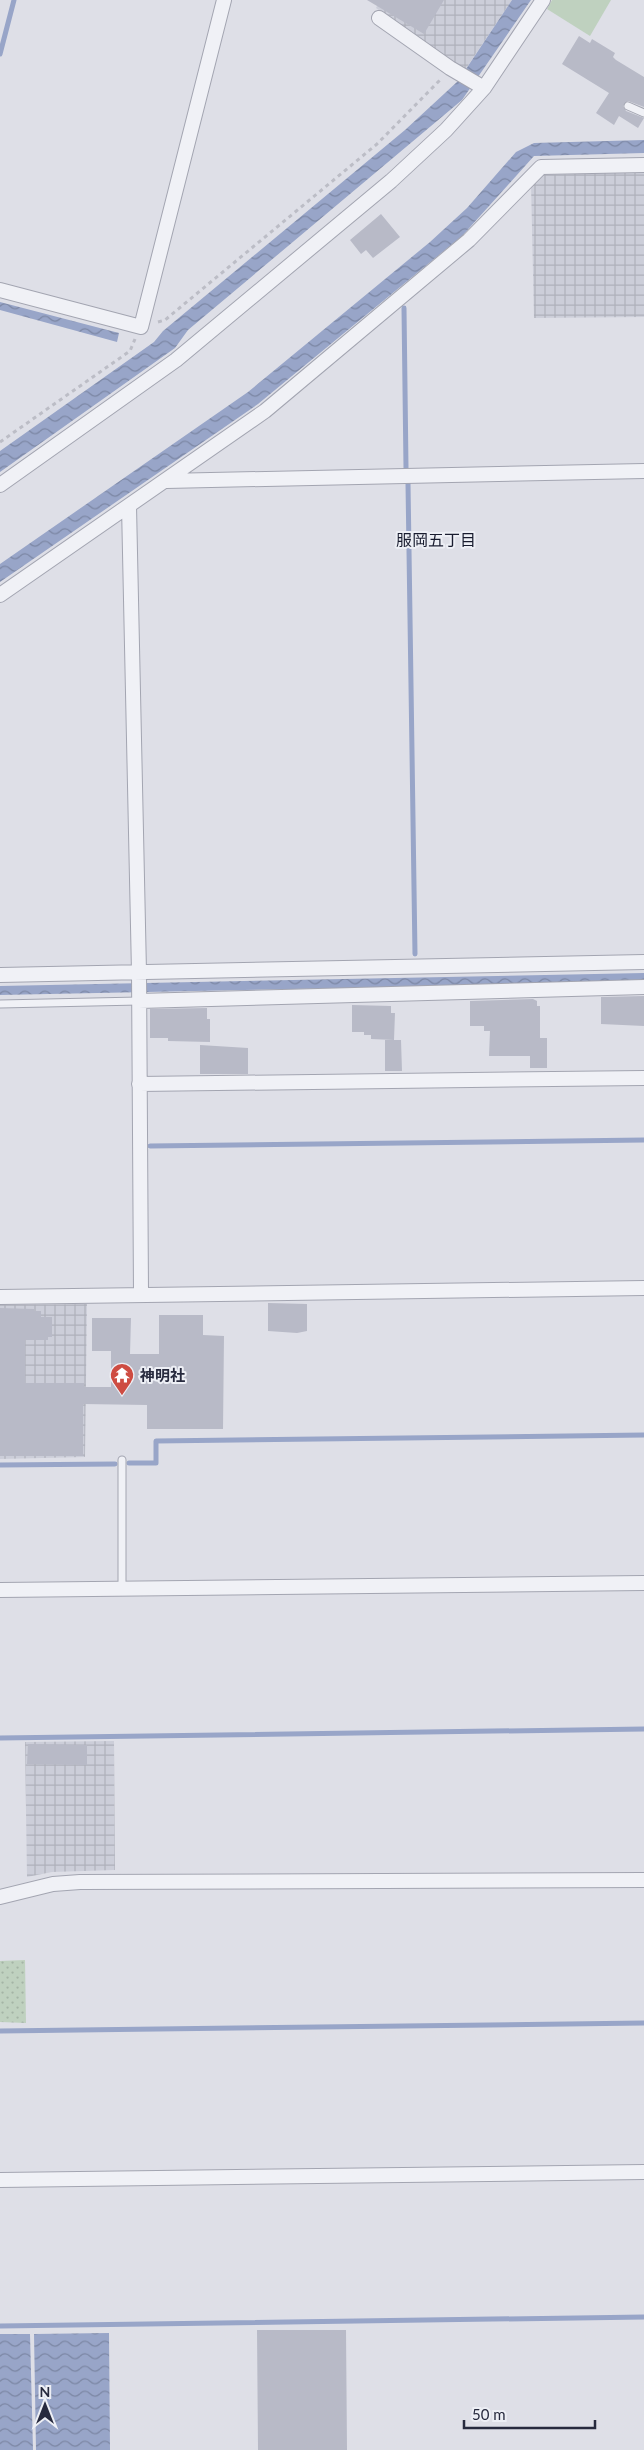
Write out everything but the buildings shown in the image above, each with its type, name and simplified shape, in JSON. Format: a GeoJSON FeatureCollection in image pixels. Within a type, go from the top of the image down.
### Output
{"type":"FeatureCollection","features":[{"type":"Feature","properties":{"kind":"street"},"geometry":{"type":"LineString","coordinates":[[0,290],[141,327],[224,0]]}},
{"type":"Feature","properties":{"kind":"street"},"geometry":{"type":"LineString","coordinates":[[0,485],[183,353],[391,181],[446,130],[481,86],[543,0]]}},
{"type":"Feature","properties":{"kind":"street"},"geometry":{"type":"LineString","coordinates":[[379,18],[454,70],[481,86]]}},
{"type":"Feature","properties":{"kind":"street"},"geometry":{"type":"LineString","coordinates":[[0,595],[265,411],[469,240],[541,167],[644,165]]}},
{"type":"Feature","properties":{"kind":"street"},"geometry":{"type":"LineString","coordinates":[[166,481],[644,471]]}},
{"type":"Feature","properties":{"kind":"street"},"geometry":{"type":"LineString","coordinates":[[129,506],[139,972],[141,1293]]}},
{"type":"Feature","properties":{"kind":"street"},"geometry":{"type":"LineString","coordinates":[[0,975],[644,962]]}},
{"type":"Feature","properties":{"kind":"street"},"geometry":{"type":"LineString","coordinates":[[139,1001],[644,987]]}},
{"type":"Feature","properties":{"kind":"street"},"geometry":{"type":"LineString","coordinates":[[139,1084],[644,1078]]}},
{"type":"Feature","properties":{"kind":"street"},"geometry":{"type":"LineString","coordinates":[[0,1297],[141,1293],[644,1288]]}},
{"type":"Feature","properties":{"kind":"street"},"geometry":{"type":"LineString","coordinates":[[0,1590],[644,1582]]}},
{"type":"Feature","properties":{"kind":"street"},"geometry":{"type":"LineString","coordinates":[[0,1898],[53,1884],[80,1882],[644,1880]]}},
{"type":"Feature","properties":{"kind":"street"},"geometry":{"type":"LineString","coordinates":[[0,2180],[644,2172]]}},
{"type":"Feature","properties":{"kind":"lane"},"geometry":{"type":"LineString","coordinates":[[628,106],[644,113]]}},
{"type":"Feature","properties":{"kind":"lane"},"geometry":{"type":"LineString","coordinates":[[0,1004],[139,1001]]}},
{"type":"Feature","properties":{"kind":"lane"},"geometry":{"type":"LineString","coordinates":[[122,1460],[122,1589]]}},
{"type":"Feature","properties":{"kind":"path"},"geometry":{"type":"LineString","coordinates":[[0,442],[130,352],[141,327],[164,320],[377,144],[454,70]]}},
{"type":"Feature","properties":{"kind":"shaded area"},"geometry":{"type":"Polygon","coordinates":[[[380,0],[512,0],[465,70],[376,8],[380,0]]]}},
{"type":"Feature","properties":{"kind":"shaded area"},"geometry":{"type":"Polygon","coordinates":[[[644,172],[644,317],[534,318],[531,183],[541,175],[644,172]]]}},
{"type":"Feature","properties":{"kind":"shaded area"},"geometry":{"type":"Polygon","coordinates":[[[87,1304],[85,1457],[0,1459],[0,1305],[87,1304]]]}},
{"type":"Feature","properties":{"kind":"shaded area"},"geometry":{"type":"Polygon","coordinates":[[[114,1741],[115,1870],[52,1872],[27,1877],[25,1742],[114,1741]]]}},
{"type":"Feature","properties":{"kind":"green space"},"geometry":{"type":"Polygon","coordinates":[[[552,0],[611,0],[590,36],[547,9],[552,0]]]}},
{"type":"Feature","properties":{"kind":"green space"},"geometry":{"type":"Polygon","coordinates":[[[25,1960],[26,2023],[0,2022],[0,1961],[25,1960]]]}},
{"type":"Feature","properties":{"kind":"water"},"geometry":{"type":"Polygon","coordinates":[[[512,0],[531,0],[462,100],[188,330],[175,348],[0,472],[0,451],[154,342],[163,331],[405,130],[458,81],[512,0]]]}},
{"type":"Feature","properties":{"kind":"water"},"geometry":{"type":"Polygon","coordinates":[[[644,140],[644,153],[534,156],[462,236],[258,404],[0,582],[0,564],[248,392],[430,242],[467,208],[516,152],[534,143],[644,140]]]}},
{"type":"Feature","properties":{"kind":"water"},"geometry":{"type":"Polygon","coordinates":[[[0,302],[119,333],[117,342],[0,310],[0,302]]]}},
{"type":"Feature","properties":{"kind":"water"},"geometry":{"type":"Polygon","coordinates":[[[644,973],[644,982],[0,995],[0,986],[644,973]]]}},
{"type":"Feature","properties":{"kind":"water"},"geometry":{"type":"Polygon","coordinates":[[[109,2333],[110,2450],[36,2450],[34,2334],[109,2333]]]}},
{"type":"Feature","properties":{"kind":"water"},"geometry":{"type":"Polygon","coordinates":[[[0,2334],[30,2334],[33,2450],[0,2450],[0,2334]]]}},
{"type":"Feature","properties":{"kind":"waterway"},"geometry":{"type":"LineString","coordinates":[[0,54],[14,0]]}},
{"type":"Feature","properties":{"kind":"waterway"},"geometry":{"type":"LineString","coordinates":[[404,308],[406,468]]}},
{"type":"Feature","properties":{"kind":"waterway"},"geometry":{"type":"LineString","coordinates":[[408,483],[415,954]]}},
{"type":"Feature","properties":{"kind":"waterway"},"geometry":{"type":"LineString","coordinates":[[150,1146],[644,1140]]}},
{"type":"Feature","properties":{"kind":"waterway"},"geometry":{"type":"LineString","coordinates":[[129,1463],[156,1463],[156,1441],[644,1435]]}},
{"type":"Feature","properties":{"kind":"waterway"},"geometry":{"type":"LineString","coordinates":[[0,1465],[115,1464]]}},
{"type":"Feature","properties":{"kind":"waterway"},"geometry":{"type":"LineString","coordinates":[[0,1738],[644,1729]]}},
{"type":"Feature","properties":{"kind":"waterway"},"geometry":{"type":"LineString","coordinates":[[0,2031],[644,2023]]}},
{"type":"Feature","properties":{"kind":"waterway"},"geometry":{"type":"LineString","coordinates":[[0,2326],[644,2317]]}},
{"type":"Feature","properties":{"kind":"place","name":"神明社"},"geometry":{"type":"Point","coordinates":[122,1396]}},
{"type":"Feature","properties":{"kind":"district","name":"服岡五丁目"},"geometry":{"type":"Point","coordinates":[436,539]}}]}
